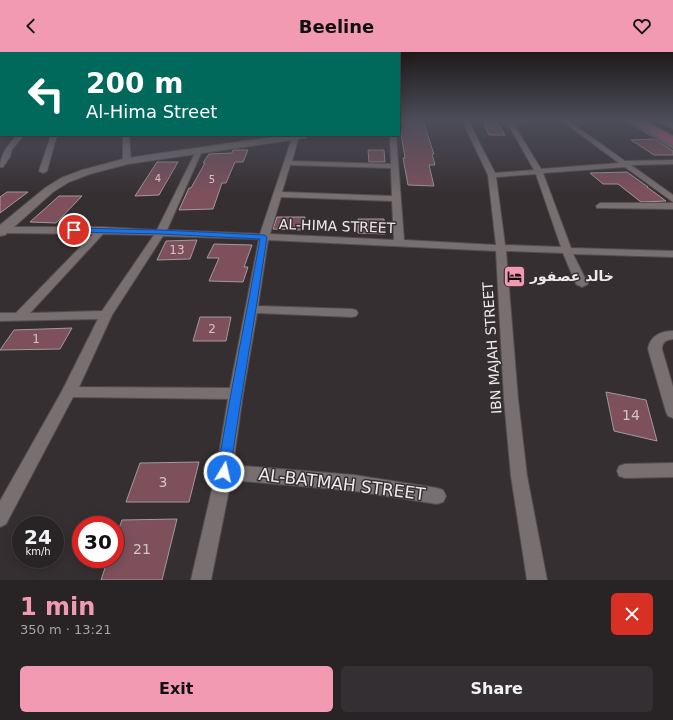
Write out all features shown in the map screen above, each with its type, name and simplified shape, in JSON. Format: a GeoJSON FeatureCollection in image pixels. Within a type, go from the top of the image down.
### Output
{"type":"FeatureCollection","features":[{"type":"Feature","properties":{"kind":"street"},"geometry":{"type":"LineString","coordinates":[[0,165],[12,145]]}},
{"type":"Feature","properties":{"kind":"street"},"geometry":{"type":"LineString","coordinates":[[43,172],[51,145]]}},
{"type":"Feature","properties":{"kind":"street"},"geometry":{"type":"LineString","coordinates":[[126,145],[126,161]]}},
{"type":"Feature","properties":{"kind":"street"},"geometry":{"type":"LineString","coordinates":[[1,231],[49,190],[65,180],[126,161],[242,145]]}},
{"type":"Feature","properties":{"kind":"street"},"geometry":{"type":"LineString","coordinates":[[202,580],[224,472],[236,394],[264,237],[288,163],[296,145]]}},
{"type":"Feature","properties":{"kind":"street"},"geometry":{"type":"LineString","coordinates":[[394,145],[399,243]]}},
{"type":"Feature","properties":{"kind":"street","name":"IBN MAJAH STREET"},"geometry":{"type":"LineString","coordinates":[[478,145],[492,175],[501,249],[511,399],[519,476],[537,580]]}},
{"type":"Feature","properties":{"kind":"street"},"geometry":{"type":"LineString","coordinates":[[523,145],[539,172],[567,252],[582,284]]}},
{"type":"Feature","properties":{"kind":"street"},"geometry":{"type":"LineString","coordinates":[[599,145],[673,199]]}},
{"type":"Feature","properties":{"kind":"street"},"geometry":{"type":"LineString","coordinates":[[0,148],[9,148]]}},
{"type":"Feature","properties":{"kind":"street"},"geometry":{"type":"LineString","coordinates":[[0,518],[68,392],[106,315],[161,232],[199,151]]}},
{"type":"Feature","properties":{"kind":"street"},"geometry":{"type":"LineString","coordinates":[[492,175],[626,164],[673,162]]}},
{"type":"Feature","properties":{"kind":"street"},"geometry":{"type":"LineString","coordinates":[[288,163],[395,166]]}},
{"type":"Feature","properties":{"kind":"street"},"geometry":{"type":"LineString","coordinates":[[278,194],[397,199]]}},
{"type":"Feature","properties":{"kind":"street"},"geometry":{"type":"LineString","coordinates":[[600,206],[673,206]]}},
{"type":"Feature","properties":{"kind":"street"},"geometry":{"type":"LineString","coordinates":[[20,316],[102,230]]}},
{"type":"Feature","properties":{"kind":"street","name":"AL-HIMA STREET"},"geometry":{"type":"LineString","coordinates":[[1,231],[102,230],[161,232],[567,252],[673,254]]}},
{"type":"Feature","properties":{"kind":"street"},"geometry":{"type":"LineString","coordinates":[[252,309],[352,313]]}},
{"type":"Feature","properties":{"kind":"street"},"geometry":{"type":"LineString","coordinates":[[0,317],[106,315]]}},
{"type":"Feature","properties":{"kind":"street"},"geometry":{"type":"LineString","coordinates":[[673,335],[660,338],[655,343],[655,349],[673,412]]}},
{"type":"Feature","properties":{"kind":"street"},"geometry":{"type":"LineString","coordinates":[[68,392],[236,394]]}},
{"type":"Feature","properties":{"kind":"street"},"geometry":{"type":"LineString","coordinates":[[625,471],[673,470]]}},
{"type":"Feature","properties":{"kind":"street","name":"AL-BATMAH STREET"},"geometry":{"type":"LineString","coordinates":[[224,472],[354,483],[437,496]]}},
{"type":"Feature","properties":{"kind":"building"},"geometry":{"type":"Polygon","coordinates":[[[403,145],[431,145],[434,154],[432,154],[435,165],[429,165],[434,186],[408,185],[403,158],[405,158],[403,145]]]}},
{"type":"Feature","properties":{"kind":"building"},"geometry":{"type":"Polygon","coordinates":[[[638,145],[663,145],[673,151],[673,155],[654,155],[638,145]]]}},
{"type":"Feature","properties":{"kind":"building"},"geometry":{"type":"Polygon","coordinates":[[[233,150],[248,150],[243,162],[235,162],[226,183],[222,183],[213,209],[179,210],[189,188],[191,188],[209,154],[232,153],[233,150]]]}},
{"type":"Feature","properties":{"kind":"building"},"geometry":{"type":"Polygon","coordinates":[[[368,150],[384,150],[385,162],[369,162],[368,150]]]}},
{"type":"Feature","properties":{"kind":"building"},"geometry":{"type":"Polygon","coordinates":[[[157,162],[178,162],[159,195],[135,196],[157,162]]]}},
{"type":"Feature","properties":{"kind":"building"},"geometry":{"type":"Polygon","coordinates":[[[627,172],[666,201],[641,202],[618,184],[603,184],[590,173],[627,172]]]}},
{"type":"Feature","properties":{"kind":"building"},"geometry":{"type":"Polygon","coordinates":[[[7,192],[28,192],[0,213],[0,197],[7,192]]]}},
{"type":"Feature","properties":{"kind":"building"},"geometry":{"type":"Polygon","coordinates":[[[59,196],[82,196],[56,223],[30,222],[59,196]]]}},
{"type":"Feature","properties":{"kind":"building"},"geometry":{"type":"Polygon","coordinates":[[[277,217],[305,217],[302,230],[273,229],[277,217]]]}},
{"type":"Feature","properties":{"kind":"building"},"geometry":{"type":"Polygon","coordinates":[[[358,219],[384,219],[385,234],[358,233],[358,219]]]}},
{"type":"Feature","properties":{"kind":"building"},"geometry":{"type":"Polygon","coordinates":[[[197,240],[190,259],[157,260],[166,241],[197,240]]]}},
{"type":"Feature","properties":{"kind":"building"},"geometry":{"type":"Polygon","coordinates":[[[214,244],[252,245],[244,267],[248,267],[243,282],[209,281],[219,258],[207,258],[214,244]]]}},
{"type":"Feature","properties":{"kind":"building"},"geometry":{"type":"Polygon","coordinates":[[[200,317],[231,317],[226,341],[193,341],[200,317]]]}},
{"type":"Feature","properties":{"kind":"building"},"geometry":{"type":"Polygon","coordinates":[[[72,328],[60,349],[0,350],[14,330],[72,328]]]}},
{"type":"Feature","properties":{"kind":"building"},"geometry":{"type":"Polygon","coordinates":[[[606,392],[646,400],[657,441],[614,431],[606,392]]]}},
{"type":"Feature","properties":{"kind":"building"},"geometry":{"type":"Polygon","coordinates":[[[199,462],[189,502],[126,502],[140,463],[199,462]]]}},
{"type":"Feature","properties":{"kind":"building"},"geometry":{"type":"Polygon","coordinates":[[[177,519],[162,580],[101,580],[105,568],[124,568],[124,520],[177,519]]]}},
{"type":"Feature","properties":{"kind":"place","name":"خالد عصفور"},"geometry":{"type":"Point","coordinates":[514,276]}},
{"type":"Feature","properties":{"kind":"route"},"geometry":{"type":"LineString","coordinates":[[74,230],[161,232],[264,237],[236,394],[224,472]]}}]}
